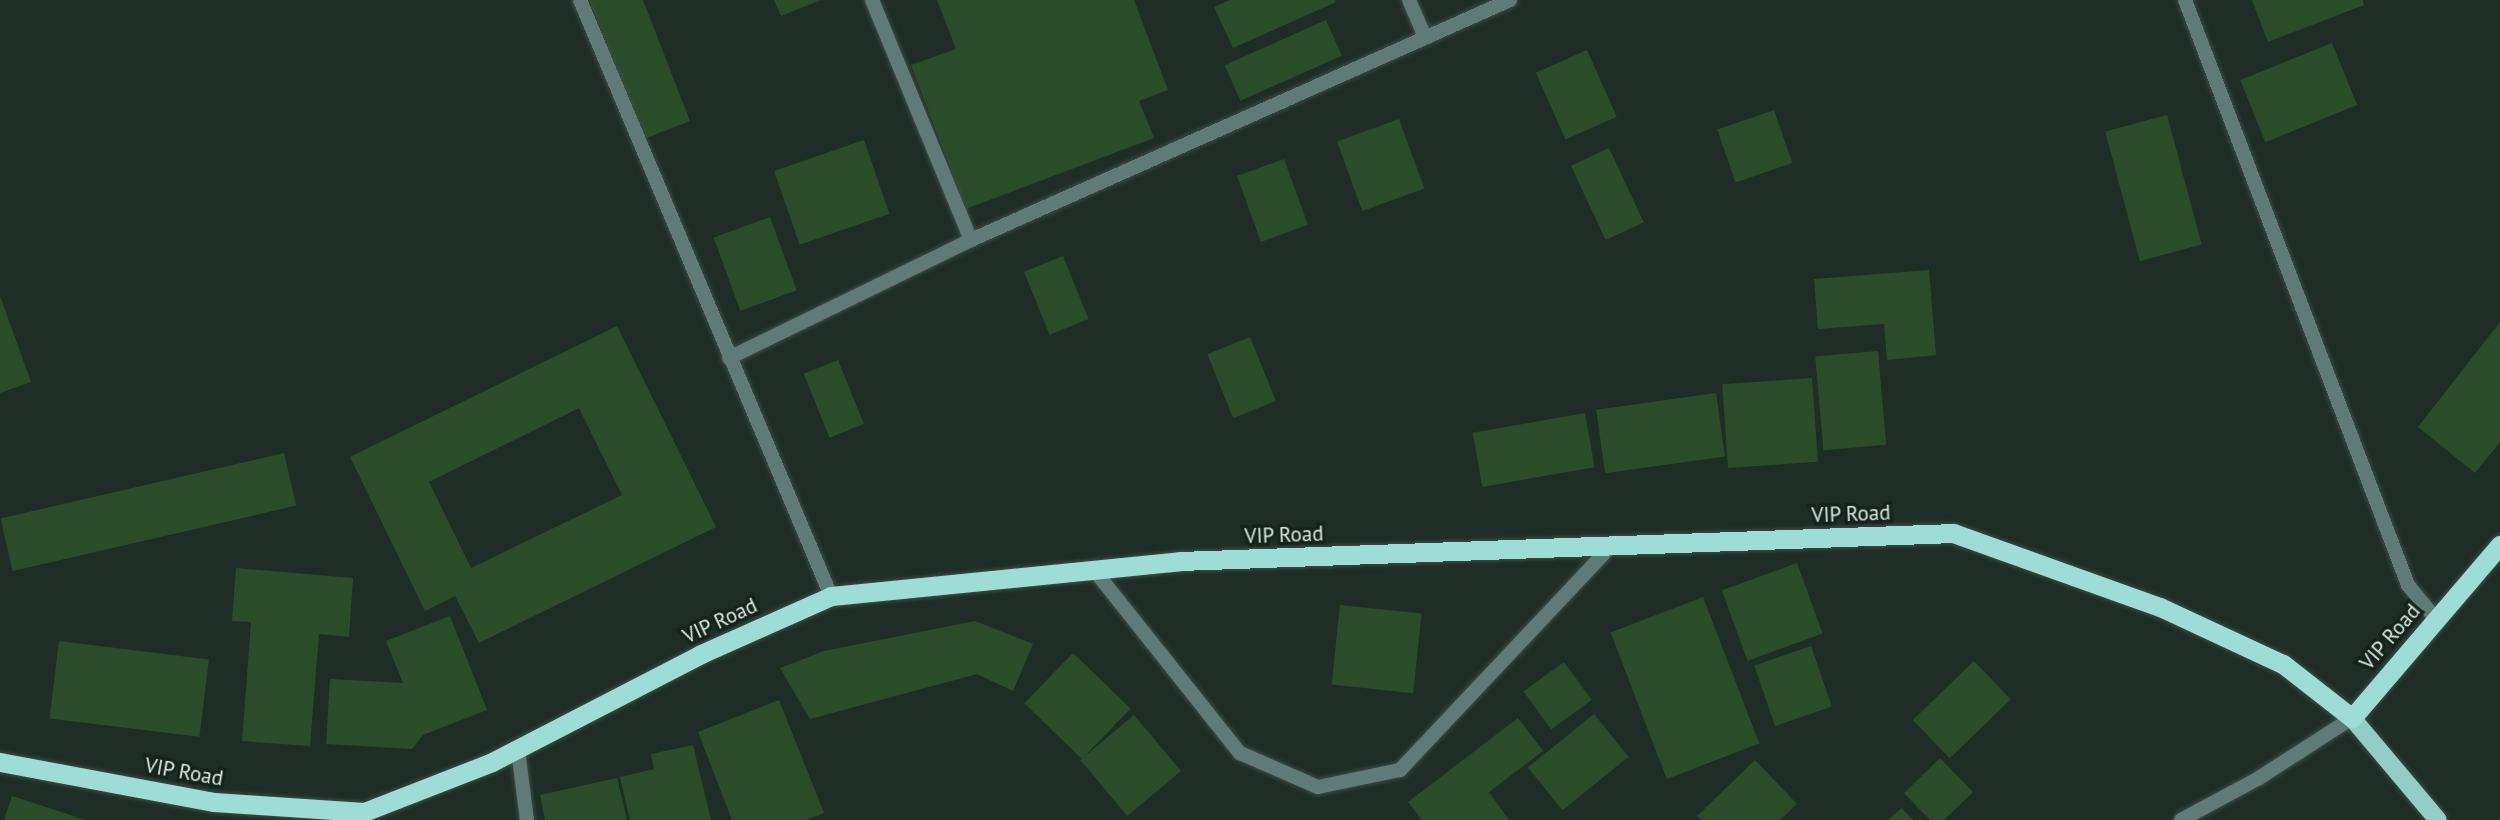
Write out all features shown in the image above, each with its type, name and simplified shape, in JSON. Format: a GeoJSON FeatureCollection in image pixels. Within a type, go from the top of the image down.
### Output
{"type":"FeatureCollection","features":[{"type":"Feature","properties":{"kind":"highway","name":"VIP Road"},"geometry":{"type":"LineString","coordinates":[[0,762],[214,802],[364,812],[518,750],[701,654],[831,596],[1180,561],[1953,533],[2160,607],[2283,664],[2352,718],[2500,545]]}},
{"type":"Feature","properties":{"kind":"main road"},"geometry":{"type":"LineString","coordinates":[[2352,718],[2438,820]]}},
{"type":"Feature","properties":{"kind":"street"},"geometry":{"type":"LineString","coordinates":[[580,0],[831,596]]}},
{"type":"Feature","properties":{"kind":"street"},"geometry":{"type":"LineString","coordinates":[[872,0],[971,240]]}},
{"type":"Feature","properties":{"kind":"street"},"geometry":{"type":"LineString","coordinates":[[1409,0],[1425,37]]}},
{"type":"Feature","properties":{"kind":"street"},"geometry":{"type":"LineString","coordinates":[[729,358],[971,240],[1510,0]]}},
{"type":"Feature","properties":{"kind":"street"},"geometry":{"type":"LineString","coordinates":[[2185,0],[2408,585],[2436,619]]}},
{"type":"Feature","properties":{"kind":"street"},"geometry":{"type":"LineString","coordinates":[[1096,571],[1240,753],[1318,787],[1401,770],[1612,545]]}},
{"type":"Feature","properties":{"kind":"street"},"geometry":{"type":"LineString","coordinates":[[2181,820],[2259,778],[2352,718]]}},
{"type":"Feature","properties":{"kind":"street"},"geometry":{"type":"LineString","coordinates":[[518,750],[527,820]]}},
{"type":"Feature","properties":{"kind":"building"},"geometry":{"type":"Polygon","coordinates":[[[589,0],[643,0],[690,121],[644,139],[589,0]]]}},
{"type":"Feature","properties":{"kind":"building"},"geometry":{"type":"Polygon","coordinates":[[[774,0],[821,0],[781,16],[774,0]]]}},
{"type":"Feature","properties":{"kind":"building"},"geometry":{"type":"Polygon","coordinates":[[[937,0],[1134,0],[1168,90],[1139,101],[1154,138],[966,209],[911,65],[956,49],[937,0]]]}},
{"type":"Feature","properties":{"kind":"building"},"geometry":{"type":"Polygon","coordinates":[[[1230,0],[1336,2],[1233,48],[1214,7],[1230,0]]]}},
{"type":"Feature","properties":{"kind":"building"},"geometry":{"type":"Polygon","coordinates":[[[2252,0],[2363,0],[2364,5],[2268,42],[2252,0]]]}},
{"type":"Feature","properties":{"kind":"building"},"geometry":{"type":"Polygon","coordinates":[[[1326,20],[1342,56],[1240,101],[1225,65],[1326,20]]]}},
{"type":"Feature","properties":{"kind":"building"},"geometry":{"type":"Polygon","coordinates":[[[2332,43],[2357,105],[2265,142],[2240,80],[2332,43]]]}},
{"type":"Feature","properties":{"kind":"building"},"geometry":{"type":"Polygon","coordinates":[[[1587,50],[1617,117],[1566,139],[1536,73],[1587,50]]]}},
{"type":"Feature","properties":{"kind":"building"},"geometry":{"type":"Polygon","coordinates":[[[1774,110],[1792,163],[1736,182],[1717,130],[1774,110]]]}},
{"type":"Feature","properties":{"kind":"building"},"geometry":{"type":"Polygon","coordinates":[[[2167,115],[2202,244],[2140,261],[2105,132],[2167,115]]]}},
{"type":"Feature","properties":{"kind":"building"},"geometry":{"type":"Polygon","coordinates":[[[1399,119],[1424,189],[1362,211],[1337,142],[1399,119]]]}},
{"type":"Feature","properties":{"kind":"building"},"geometry":{"type":"Polygon","coordinates":[[[864,140],[889,214],[800,245],[774,171],[864,140]]]}},
{"type":"Feature","properties":{"kind":"building"},"geometry":{"type":"Polygon","coordinates":[[[1609,148],[1644,222],[1606,240],[1571,166],[1609,148]]]}},
{"type":"Feature","properties":{"kind":"building"},"geometry":{"type":"Polygon","coordinates":[[[1284,159],[1308,225],[1261,242],[1237,176],[1284,159]]]}},
{"type":"Feature","properties":{"kind":"building"},"geometry":{"type":"Polygon","coordinates":[[[770,217],[797,290],[740,311],[714,238],[770,217]]]}},
{"type":"Feature","properties":{"kind":"building"},"geometry":{"type":"Polygon","coordinates":[[[1063,256],[1088,319],[1050,335],[1024,272],[1063,256]]]}},
{"type":"Feature","properties":{"kind":"building"},"geometry":{"type":"Polygon","coordinates":[[[1929,270],[1936,355],[1887,360],[1884,324],[1818,329],[1814,279],[1929,270]]]}},
{"type":"Feature","properties":{"kind":"building"},"geometry":{"type":"Polygon","coordinates":[[[0,296],[31,382],[0,393],[0,296]]]}},
{"type":"Feature","properties":{"kind":"building"},"geometry":{"type":"Polygon","coordinates":[[[2500,322],[2500,442],[2475,473],[2418,427],[2500,322]]]}},
{"type":"Feature","properties":{"kind":"building"},"geometry":{"type":"Polygon","coordinates":[[[617,326],[716,527],[479,643],[455,596],[425,611],[350,457],[617,326]],[[579,408],[429,482],[471,568],[622,495],[579,408]]]}},
{"type":"Feature","properties":{"kind":"building"},"geometry":{"type":"Polygon","coordinates":[[[1250,337],[1276,401],[1233,418],[1207,354],[1250,337]]]}},
{"type":"Feature","properties":{"kind":"building"},"geometry":{"type":"Polygon","coordinates":[[[1878,351],[1886,445],[1823,450],[1815,356],[1878,351]]]}},
{"type":"Feature","properties":{"kind":"building"},"geometry":{"type":"Polygon","coordinates":[[[838,360],[864,424],[830,438],[804,374],[838,360]]]}},
{"type":"Feature","properties":{"kind":"building"},"geometry":{"type":"Polygon","coordinates":[[[1812,378],[1818,462],[1728,468],[1722,384],[1812,378]]]}},
{"type":"Feature","properties":{"kind":"building"},"geometry":{"type":"Polygon","coordinates":[[[1716,393],[1725,456],[1605,473],[1596,410],[1716,393]]]}},
{"type":"Feature","properties":{"kind":"building"},"geometry":{"type":"Polygon","coordinates":[[[1585,413],[1595,467],[1482,487],[1473,433],[1585,413]]]}},
{"type":"Feature","properties":{"kind":"building"},"geometry":{"type":"Polygon","coordinates":[[[284,453],[296,506],[13,571],[0,518],[284,453]]]}},
{"type":"Feature","properties":{"kind":"building"},"geometry":{"type":"Polygon","coordinates":[[[1797,563],[1823,633],[1747,661],[1722,590],[1797,563]]]}},
{"type":"Feature","properties":{"kind":"building"},"geometry":{"type":"Polygon","coordinates":[[[236,568],[353,578],[349,637],[319,634],[310,746],[242,741],[251,622],[232,621],[236,568]]]}},
{"type":"Feature","properties":{"kind":"building"},"geometry":{"type":"Polygon","coordinates":[[[1703,597],[1759,744],[1667,779],[1611,632],[1703,597]]]}},
{"type":"Feature","properties":{"kind":"building"},"geometry":{"type":"Polygon","coordinates":[[[1340,605],[1422,614],[1413,693],[1332,685],[1340,605]]]}},
{"type":"Feature","properties":{"kind":"building"},"geometry":{"type":"Polygon","coordinates":[[[450,616],[487,710],[423,735],[412,749],[326,744],[330,679],[403,683],[386,641],[450,616]]]}},
{"type":"Feature","properties":{"kind":"building"},"geometry":{"type":"Polygon","coordinates":[[[975,621],[1033,644],[1013,691],[977,674],[810,719],[780,668],[824,651],[975,621]]]}},
{"type":"Feature","properties":{"kind":"building"},"geometry":{"type":"Polygon","coordinates":[[[59,641],[209,659],[199,737],[49,718],[59,641]]]}},
{"type":"Feature","properties":{"kind":"building"},"geometry":{"type":"Polygon","coordinates":[[[1811,646],[1832,707],[1775,726],[1754,666],[1811,646]]]}},
{"type":"Feature","properties":{"kind":"building"},"geometry":{"type":"Polygon","coordinates":[[[1073,653],[1131,709],[1082,759],[1024,703],[1073,653]]]}},
{"type":"Feature","properties":{"kind":"building"},"geometry":{"type":"Polygon","coordinates":[[[1974,661],[2011,699],[1950,758],[1913,720],[1974,661]]]}},
{"type":"Feature","properties":{"kind":"building"},"geometry":{"type":"Polygon","coordinates":[[[1564,662],[1592,700],[1551,729],[1524,691],[1564,662]]]}},
{"type":"Feature","properties":{"kind":"building"},"geometry":{"type":"Polygon","coordinates":[[[779,700],[824,813],[806,820],[732,820],[698,732],[779,700]]]}},
{"type":"Feature","properties":{"kind":"building"},"geometry":{"type":"Polygon","coordinates":[[[1594,714],[1629,757],[1563,810],[1528,767],[1594,714]]]}},
{"type":"Feature","properties":{"kind":"building"},"geometry":{"type":"Polygon","coordinates":[[[1134,715],[1181,771],[1127,816],[1080,760],[1134,715]]]}},
{"type":"Feature","properties":{"kind":"building"},"geometry":{"type":"Polygon","coordinates":[[[1518,718],[1543,751],[1489,792],[1509,820],[1422,820],[1408,802],[1518,718]]]}},
{"type":"Feature","properties":{"kind":"building"},"geometry":{"type":"Polygon","coordinates":[[[693,745],[711,820],[630,820],[620,777],[654,769],[651,754],[693,745]]]}},
{"type":"Feature","properties":{"kind":"building"},"geometry":{"type":"Polygon","coordinates":[[[1940,758],[1973,792],[1944,820],[1930,820],[1904,793],[1940,758]]]}},
{"type":"Feature","properties":{"kind":"building"},"geometry":{"type":"Polygon","coordinates":[[[1755,760],[1797,804],[1780,820],[1701,820],[1697,816],[1755,760]]]}},
{"type":"Feature","properties":{"kind":"building"},"geometry":{"type":"Polygon","coordinates":[[[617,778],[627,820],[545,820],[540,795],[617,778]]]}},
{"type":"Feature","properties":{"kind":"building"},"geometry":{"type":"Polygon","coordinates":[[[12,796],[83,819],[83,820],[4,820],[12,796]]]}},
{"type":"Feature","properties":{"kind":"building"},"geometry":{"type":"Polygon","coordinates":[[[1902,808],[1913,820],[1888,820],[1902,808]]]}}]}
